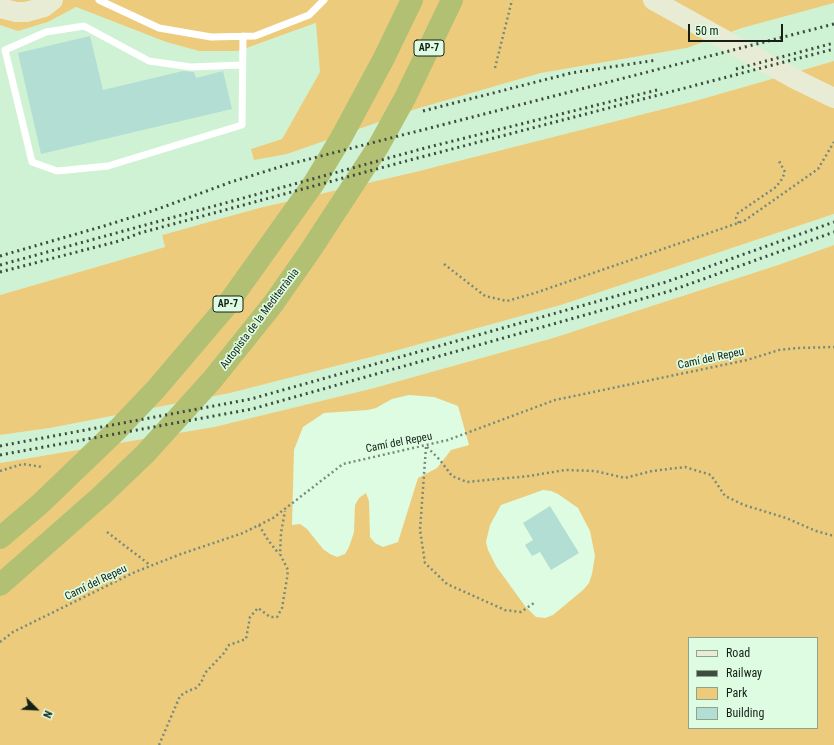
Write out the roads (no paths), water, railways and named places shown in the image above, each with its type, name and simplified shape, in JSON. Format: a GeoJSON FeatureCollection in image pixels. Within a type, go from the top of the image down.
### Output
{"type":"FeatureCollection","features":[{"type":"Feature","properties":{"kind":"highway","name":"AP-7"},"geometry":{"type":"LineString","coordinates":[[0,538],[83,463],[156,389],[224,309],[314,183],[346,129],[384,58],[412,0]]}},
{"type":"Feature","properties":{"kind":"highway","name":"Autopista de la Mediterrània"},"geometry":{"type":"LineString","coordinates":[[0,585],[91,506],[145,454],[212,380],[273,304],[341,205],[378,147],[406,96],[452,0]]}},
{"type":"Feature","properties":{"kind":"street"},"geometry":{"type":"LineString","coordinates":[[0,8],[7,11],[26,12],[44,7],[53,0]]}},
{"type":"Feature","properties":{"kind":"street"},"geometry":{"type":"LineString","coordinates":[[653,0],[795,79],[834,98]]}},
{"type":"Feature","properties":{"kind":"lane"},"geometry":{"type":"LineString","coordinates":[[99,0],[159,28],[211,37],[255,36],[308,15],[324,0]]}},
{"type":"Feature","properties":{"kind":"lane"},"geometry":{"type":"LineString","coordinates":[[242,65],[191,67],[149,61],[84,26],[46,32],[5,50],[32,162],[57,170],[108,166],[242,125],[243,36]]}},
{"type":"Feature","properties":{"kind":"railway"},"geometry":{"type":"LineString","coordinates":[[0,256],[155,210],[231,182],[286,165],[834,24]]}},
{"type":"Feature","properties":{"kind":"railway"},"geometry":{"type":"LineString","coordinates":[[736,69],[834,43]]}},
{"type":"Feature","properties":{"kind":"railway"},"geometry":{"type":"LineString","coordinates":[[0,272],[119,241],[140,233],[410,160],[834,49]]}},
{"type":"Feature","properties":{"kind":"railway"},"geometry":{"type":"LineString","coordinates":[[423,111],[571,73],[657,60]]}},
{"type":"Feature","properties":{"kind":"railway"},"geometry":{"type":"LineString","coordinates":[[0,265],[425,148],[661,89]]}},
{"type":"Feature","properties":{"kind":"railway"},"geometry":{"type":"LineString","coordinates":[[0,446],[251,399],[666,282],[834,222]]}},
{"type":"Feature","properties":{"kind":"railway"},"geometry":{"type":"LineString","coordinates":[[0,455],[252,409],[670,291],[834,232]]}}]}
